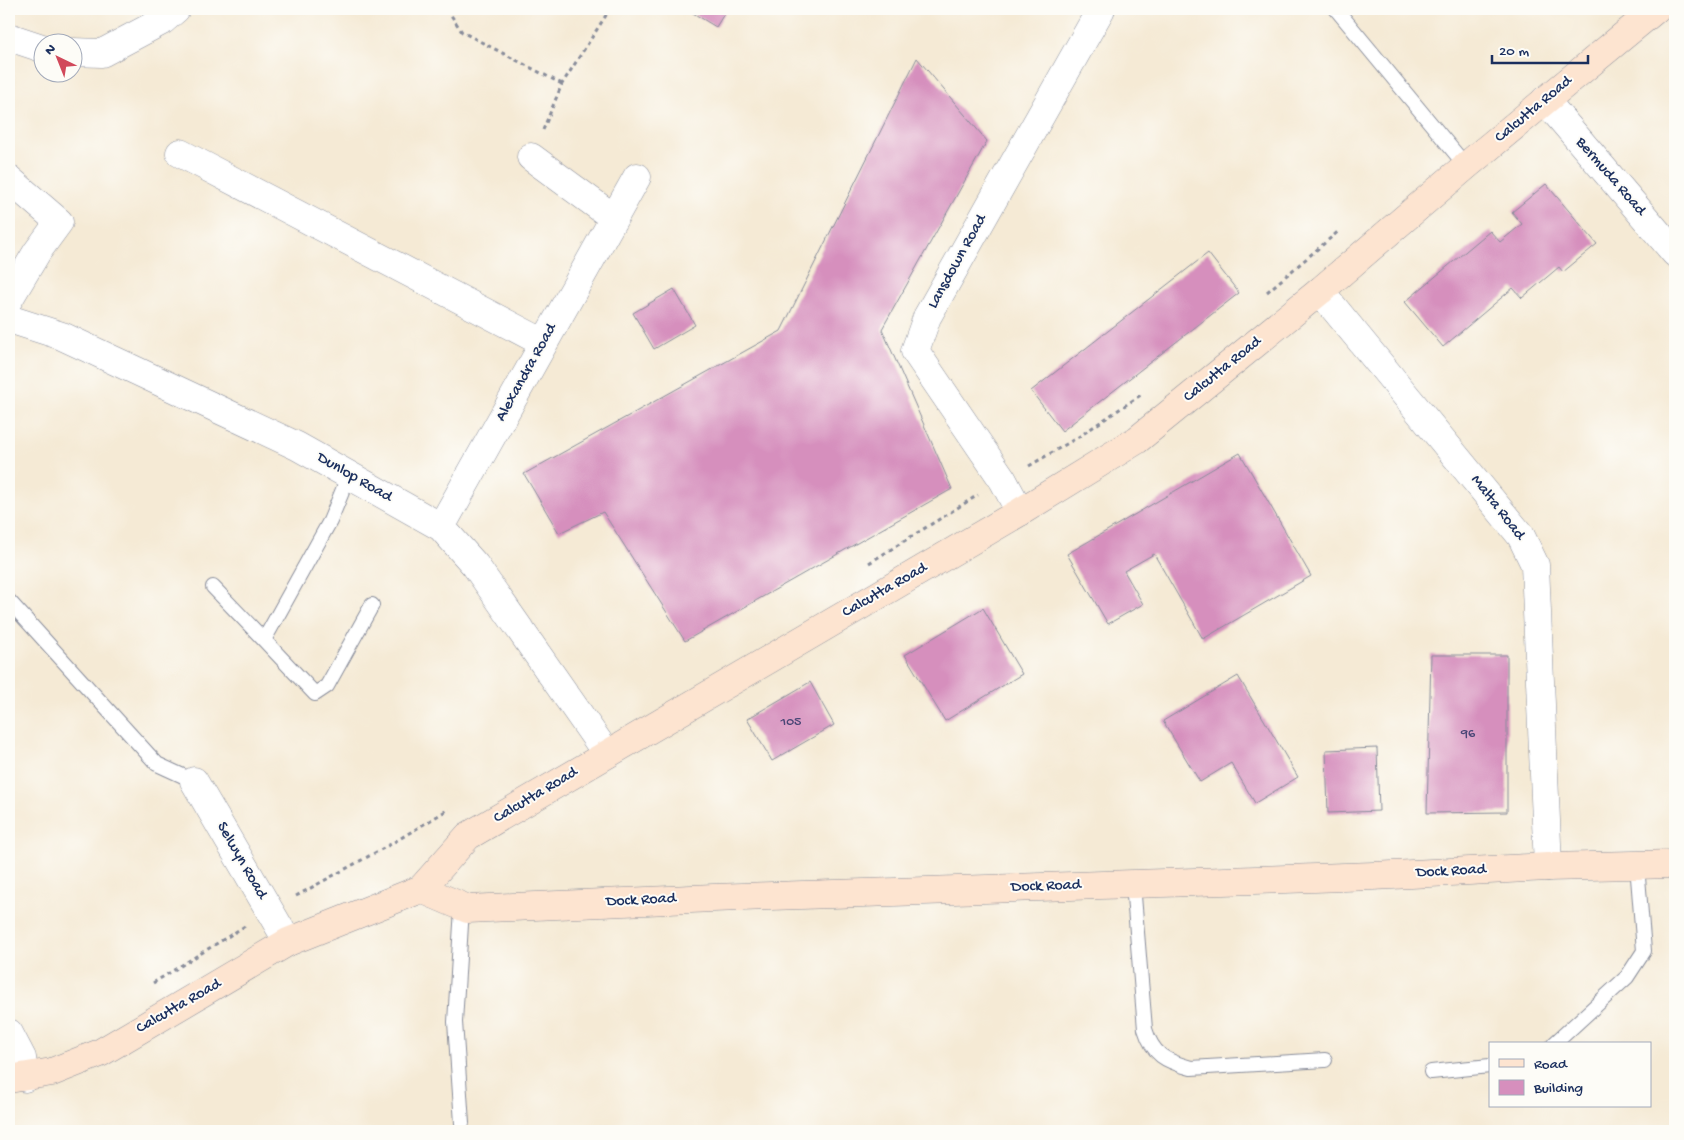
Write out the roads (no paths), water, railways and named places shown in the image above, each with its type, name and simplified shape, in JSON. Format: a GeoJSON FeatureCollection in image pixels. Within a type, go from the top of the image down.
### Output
{"type":"FeatureCollection","features":[{"type":"Feature","properties":{"kind":"street"},"geometry":{"type":"LineString","coordinates":[[82,53],[102,54],[162,21],[176,9]]}},
{"type":"Feature","properties":{"kind":"street","name":"Lansdown Road"},"geometry":{"type":"LineString","coordinates":[[1020,512],[1003,480],[915,351],[927,317],[1101,9]]}},
{"type":"Feature","properties":{"kind":"street","name":"Calcutta Road"},"geometry":{"type":"LineString","coordinates":[[17,1079],[52,1072],[100,1053],[288,942],[421,889],[468,836],[1020,512],[1137,440],[1320,291],[1466,166],[1656,9]]}},
{"type":"Feature","properties":{"kind":"street"},"geometry":{"type":"LineString","coordinates":[[9,37],[32,45]]}},
{"type":"Feature","properties":{"kind":"street","name":"Bermuda Road"},"geometry":{"type":"LineString","coordinates":[[1545,100],[1675,253]]}},
{"type":"Feature","properties":{"kind":"street"},"geometry":{"type":"LineString","coordinates":[[180,153],[544,343]]}},
{"type":"Feature","properties":{"kind":"street"},"geometry":{"type":"LineString","coordinates":[[531,158],[614,218]]}},
{"type":"Feature","properties":{"kind":"street","name":"Alexandra Road"},"geometry":{"type":"LineString","coordinates":[[441,527],[637,177]]}},
{"type":"Feature","properties":{"kind":"street"},"geometry":{"type":"LineString","coordinates":[[9,179],[59,222],[37,252],[9,299]]}},
{"type":"Feature","properties":{"kind":"street","name":"Malta Road"},"geometry":{"type":"LineString","coordinates":[[1320,291],[1521,536],[1535,565],[1548,867]]}},
{"type":"Feature","properties":{"kind":"street","name":"Dunlop Road"},"geometry":{"type":"LineString","coordinates":[[9,318],[62,336],[297,446],[441,527],[475,565],[607,754]]}},
{"type":"Feature","properties":{"kind":"street","name":"Selwyn Road"},"geometry":{"type":"LineString","coordinates":[[194,781],[288,942]]}},
{"type":"Feature","properties":{"kind":"street","name":"Dock Road"},"geometry":{"type":"LineString","coordinates":[[421,889],[468,909],[713,898],[1675,864]]}},
{"type":"Feature","properties":{"kind":"street"},"geometry":{"type":"LineString","coordinates":[[9,1033],[22,1058],[17,1079]]}},
{"type":"Feature","properties":{"kind":"lane"},"geometry":{"type":"LineString","coordinates":[[1336,9],[1466,166]]}},
{"type":"Feature","properties":{"kind":"lane"},"geometry":{"type":"LineString","coordinates":[[264,640],[330,521],[349,475]]}},
{"type":"Feature","properties":{"kind":"lane"},"geometry":{"type":"LineString","coordinates":[[213,587],[315,694],[327,686],[372,606]]}},
{"type":"Feature","properties":{"kind":"lane"},"geometry":{"type":"LineString","coordinates":[[9,601],[158,764],[194,781]]}},
{"type":"Feature","properties":{"kind":"lane"},"geometry":{"type":"LineString","coordinates":[[1556,1042],[1627,976],[1644,951],[1637,865]]}},
{"type":"Feature","properties":{"kind":"lane"},"geometry":{"type":"LineString","coordinates":[[1133,884],[1145,1029],[1150,1043],[1159,1054],[1171,1063],[1191,1068],[1325,1060]]}},
{"type":"Feature","properties":{"kind":"lane"},"geometry":{"type":"LineString","coordinates":[[462,908],[455,1022],[462,1123]]}},
{"type":"Feature","properties":{"kind":"lane"},"geometry":{"type":"LineString","coordinates":[[1431,1072],[1489,1066]]}}]}
